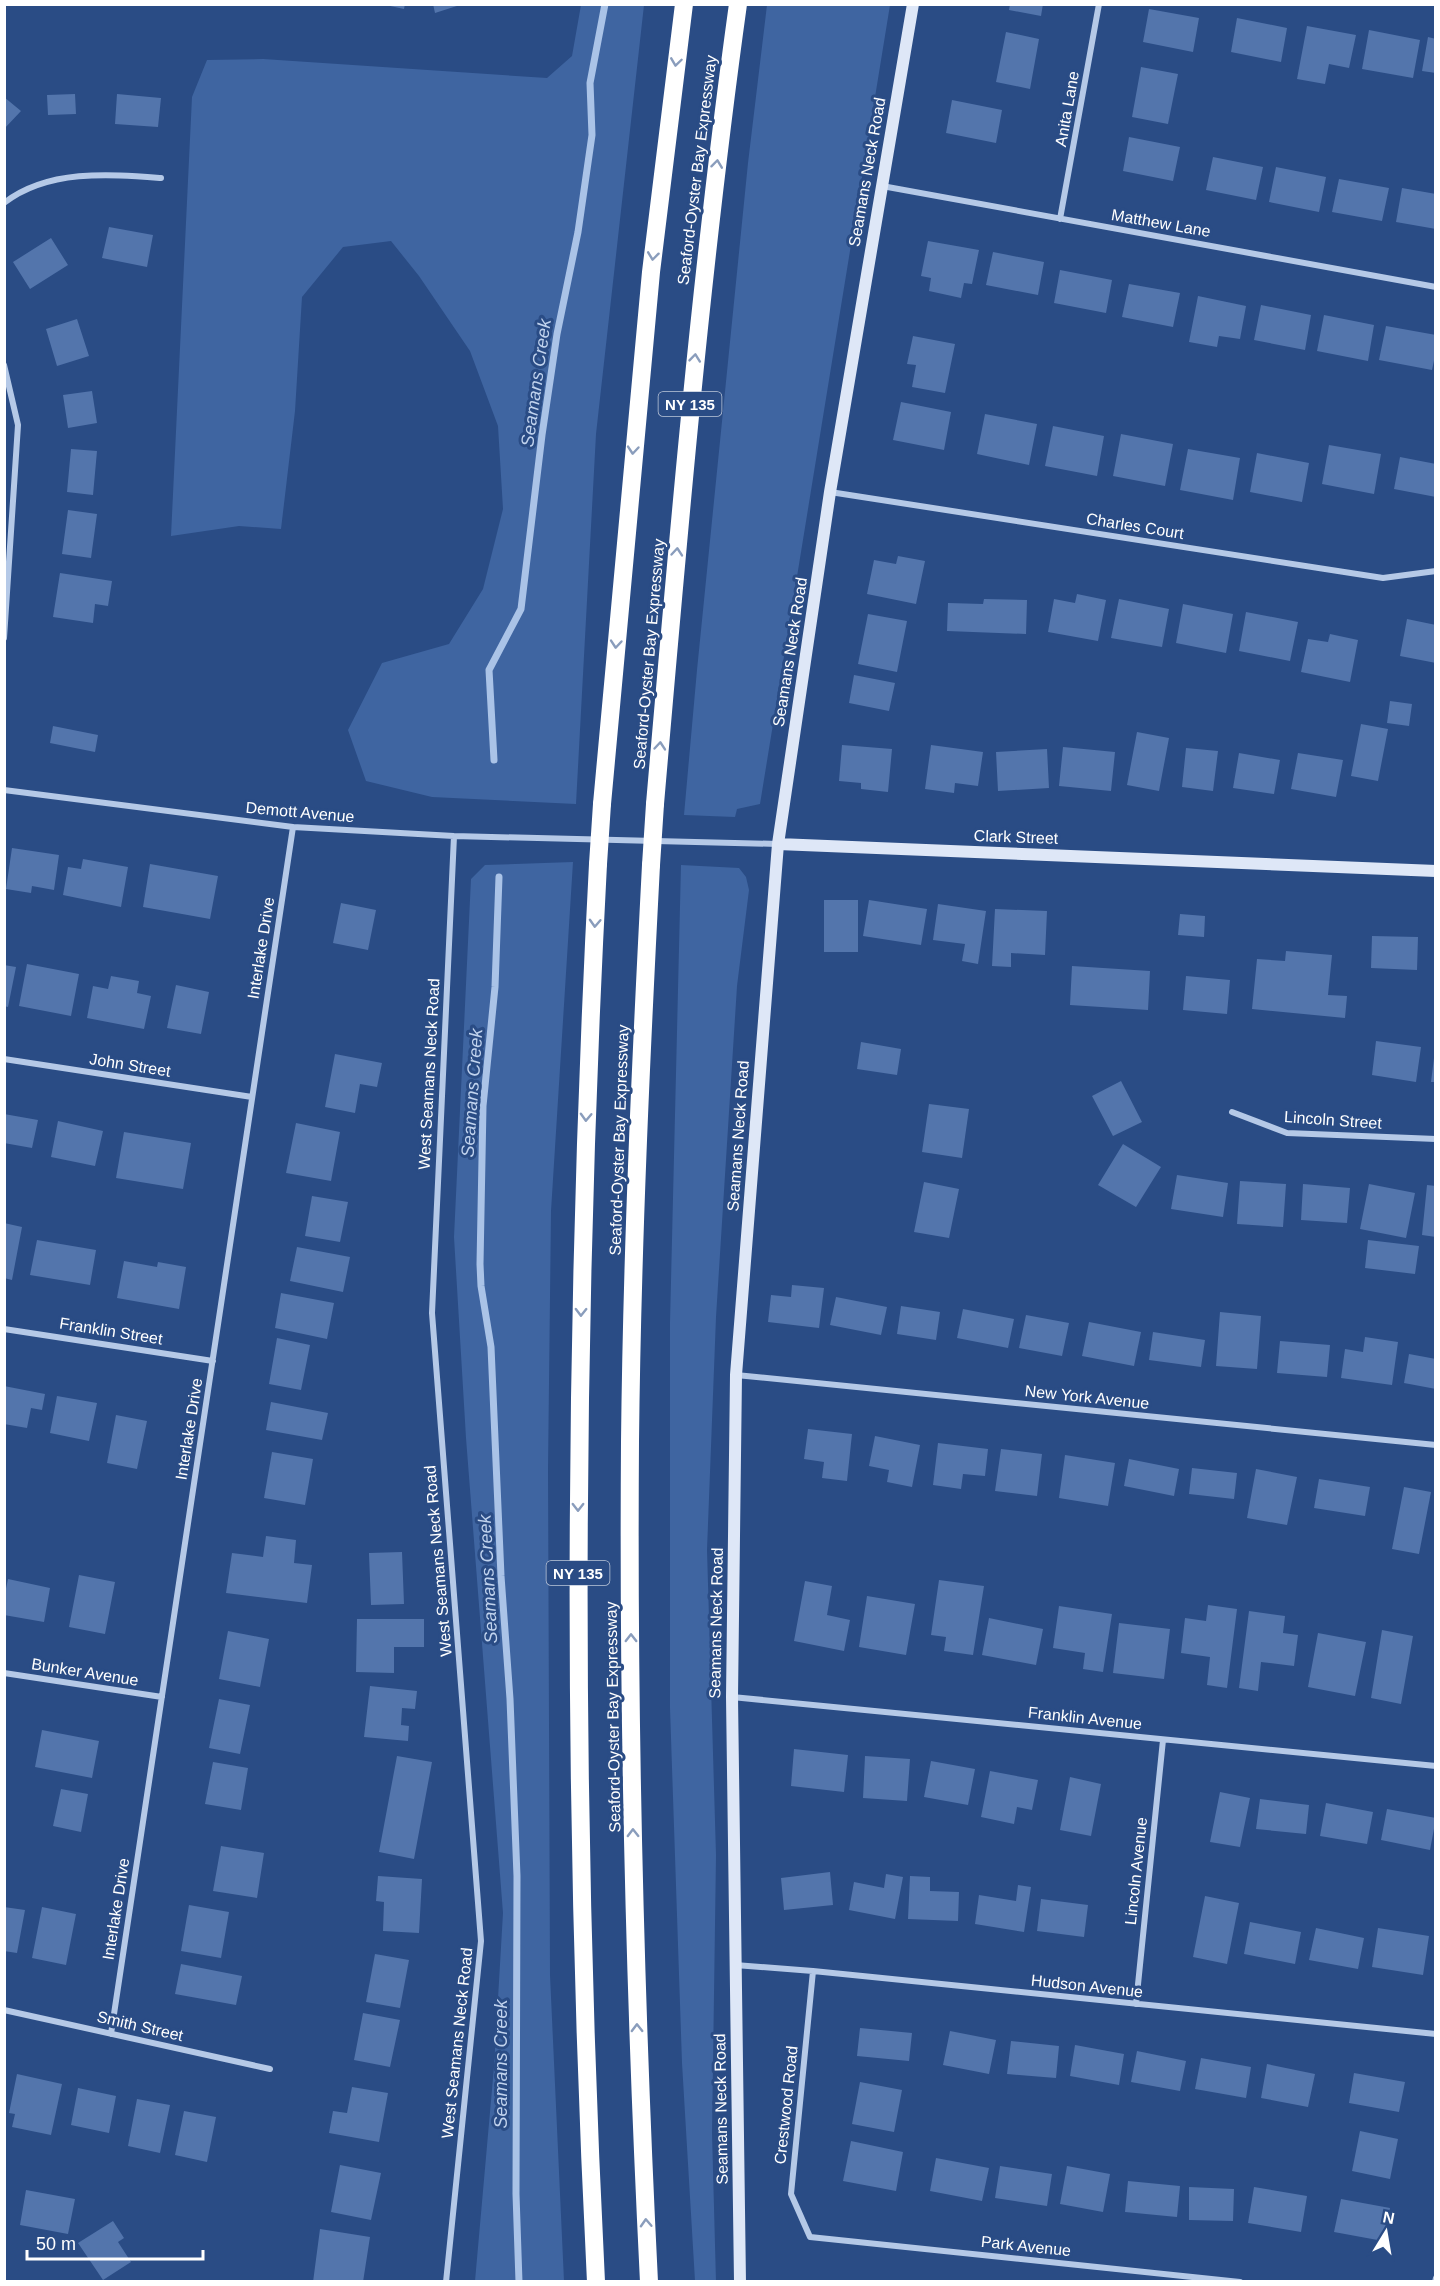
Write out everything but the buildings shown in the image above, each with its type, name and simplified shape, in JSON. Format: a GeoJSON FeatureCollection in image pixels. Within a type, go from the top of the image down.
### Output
{"type":"FeatureCollection","features":[{"type":"Feature","properties":{"kind":"highway","name":"Seaford-Oyster Bay Expressway"},"geometry":{"type":"LineString","coordinates":[[596,2282],[586,2083],[581,1868],[578,1440],[588,1054],[602,804],[651,272],[684,4]]}},
{"type":"Feature","properties":{"kind":"highway","name":"Seaford-Oyster Bay Expressway"},"geometry":{"type":"LineString","coordinates":[[649,2282],[639,2080],[634,1891],[630,1441],[640,1068],[655,804],[685,459],[703,278],[738,4]]}},
{"type":"Feature","properties":{"kind":"street","name":"Seamans Neck Road"},"geometry":{"type":"LineString","coordinates":[[740,2282],[732,1697],[736,1375],[778,844],[831,492],[913,4]]}},
{"type":"Feature","properties":{"kind":"street","name":"Anita Lane"},"geometry":{"type":"LineString","coordinates":[[1060,219],[1100,4]]}},
{"type":"Feature","properties":{"kind":"street"},"geometry":{"type":"LineString","coordinates":[[4,202],[30,187],[56,179],[90,176],[161,178]]}},
{"type":"Feature","properties":{"kind":"street","name":"Matthew Lane"},"geometry":{"type":"LineString","coordinates":[[882,186],[1436,287]]}},
{"type":"Feature","properties":{"kind":"street"},"geometry":{"type":"LineString","coordinates":[[4,365],[18,425],[8,520],[4,638]]}},
{"type":"Feature","properties":{"kind":"street","name":"Charles Court"},"geometry":{"type":"LineString","coordinates":[[831,492],[1383,578],[1436,571]]}},
{"type":"Feature","properties":{"kind":"street","name":"Demott Avenue"},"geometry":{"type":"LineString","coordinates":[[4,790],[293,827],[454,836],[596,840]]}},
{"type":"Feature","properties":{"kind":"street","name":"Interlake Drive"},"geometry":{"type":"LineString","coordinates":[[111,2034],[293,827]]}},
{"type":"Feature","properties":{"kind":"street","name":"West Seamans Neck Road"},"geometry":{"type":"LineString","coordinates":[[446,2282],[482,1941],[432,1313],[454,836]]}},
{"type":"Feature","properties":{"kind":"street","name":"Clark Street"},"geometry":{"type":"LineString","coordinates":[[596,840],[778,844],[1436,871]]}},
{"type":"Feature","properties":{"kind":"street","name":"John Street"},"geometry":{"type":"LineString","coordinates":[[4,1059],[252,1097]]}},
{"type":"Feature","properties":{"kind":"street","name":"Lincoln Street"},"geometry":{"type":"LineString","coordinates":[[1232,1112],[1287,1133],[1436,1139]]}},
{"type":"Feature","properties":{"kind":"street","name":"Franklin Street"},"geometry":{"type":"LineString","coordinates":[[4,1329],[213,1360]]}},
{"type":"Feature","properties":{"kind":"street","name":"New York Avenue"},"geometry":{"type":"LineString","coordinates":[[736,1375],[1436,1445]]}},
{"type":"Feature","properties":{"kind":"street","name":"Bunker Avenue"},"geometry":{"type":"LineString","coordinates":[[4,1673],[162,1697]]}},
{"type":"Feature","properties":{"kind":"street","name":"Franklin Avenue"},"geometry":{"type":"LineString","coordinates":[[732,1697],[1436,1766]]}},
{"type":"Feature","properties":{"kind":"street","name":"Lincoln Avenue"},"geometry":{"type":"LineString","coordinates":[[1136,2004],[1163,1740]]}},
{"type":"Feature","properties":{"kind":"street","name":"Hudson Avenue"},"geometry":{"type":"LineString","coordinates":[[735,1965],[1436,2034]]}},
{"type":"Feature","properties":{"kind":"street","name":"Crestwood Road"},"geometry":{"type":"LineString","coordinates":[[810,2237],[790,2194],[813,1971]]}},
{"type":"Feature","properties":{"kind":"street","name":"Smith Street"},"geometry":{"type":"LineString","coordinates":[[4,2010],[270,2069]]}},
{"type":"Feature","properties":{"kind":"street","name":"Park Avenue"},"geometry":{"type":"LineString","coordinates":[[810,2237],[1240,2282]]}},
{"type":"Feature","properties":{"kind":"shaded area"},"geometry":{"type":"Polygon","coordinates":[[[581,5],[644,5],[596,434],[576,804],[432,797],[366,781],[348,730],[382,663],[449,644],[483,589],[503,509],[498,426],[470,351],[419,276],[391,241],[343,247],[302,297],[295,411],[281,529],[239,526],[171,536],[192,97],[207,60],[263,59],[547,78],[572,56],[581,5]]]}},
{"type":"Feature","properties":{"kind":"shaded area"},"geometry":{"type":"Polygon","coordinates":[[[767,5],[890,5],[760,804],[737,809],[735,817],[684,815],[748,163],[767,5]]]}},
{"type":"Feature","properties":{"kind":"shaded area"},"geometry":{"type":"Polygon","coordinates":[[[573,862],[551,1211],[548,1470],[550,1975],[564,2281],[475,2281],[494,2067],[503,1913],[466,1438],[454,1237],[471,879],[485,865],[573,862]]]}},
{"type":"Feature","properties":{"kind":"shaded area"},"geometry":{"type":"Polygon","coordinates":[[[681,865],[739,868],[746,877],[749,890],[737,986],[716,1317],[707,1550],[716,1855],[712,2133],[716,2282],[695,2281],[682,2063],[670,1708],[670,1323],[681,865]]]}},
{"type":"Feature","properties":{"kind":"waterway","name":"Seamans Creek"},"geometry":{"type":"LineString","coordinates":[[494,760],[489,670],[521,609],[557,334],[578,232],[592,135],[590,83],[605,4]]}},
{"type":"Feature","properties":{"kind":"waterway","name":"Seamans Creek"},"geometry":{"type":"LineString","coordinates":[[499,877],[495,987],[483,1106],[480,1264],[481,1286],[491,1347],[517,1876],[516,2194],[519,2282]]}}]}
